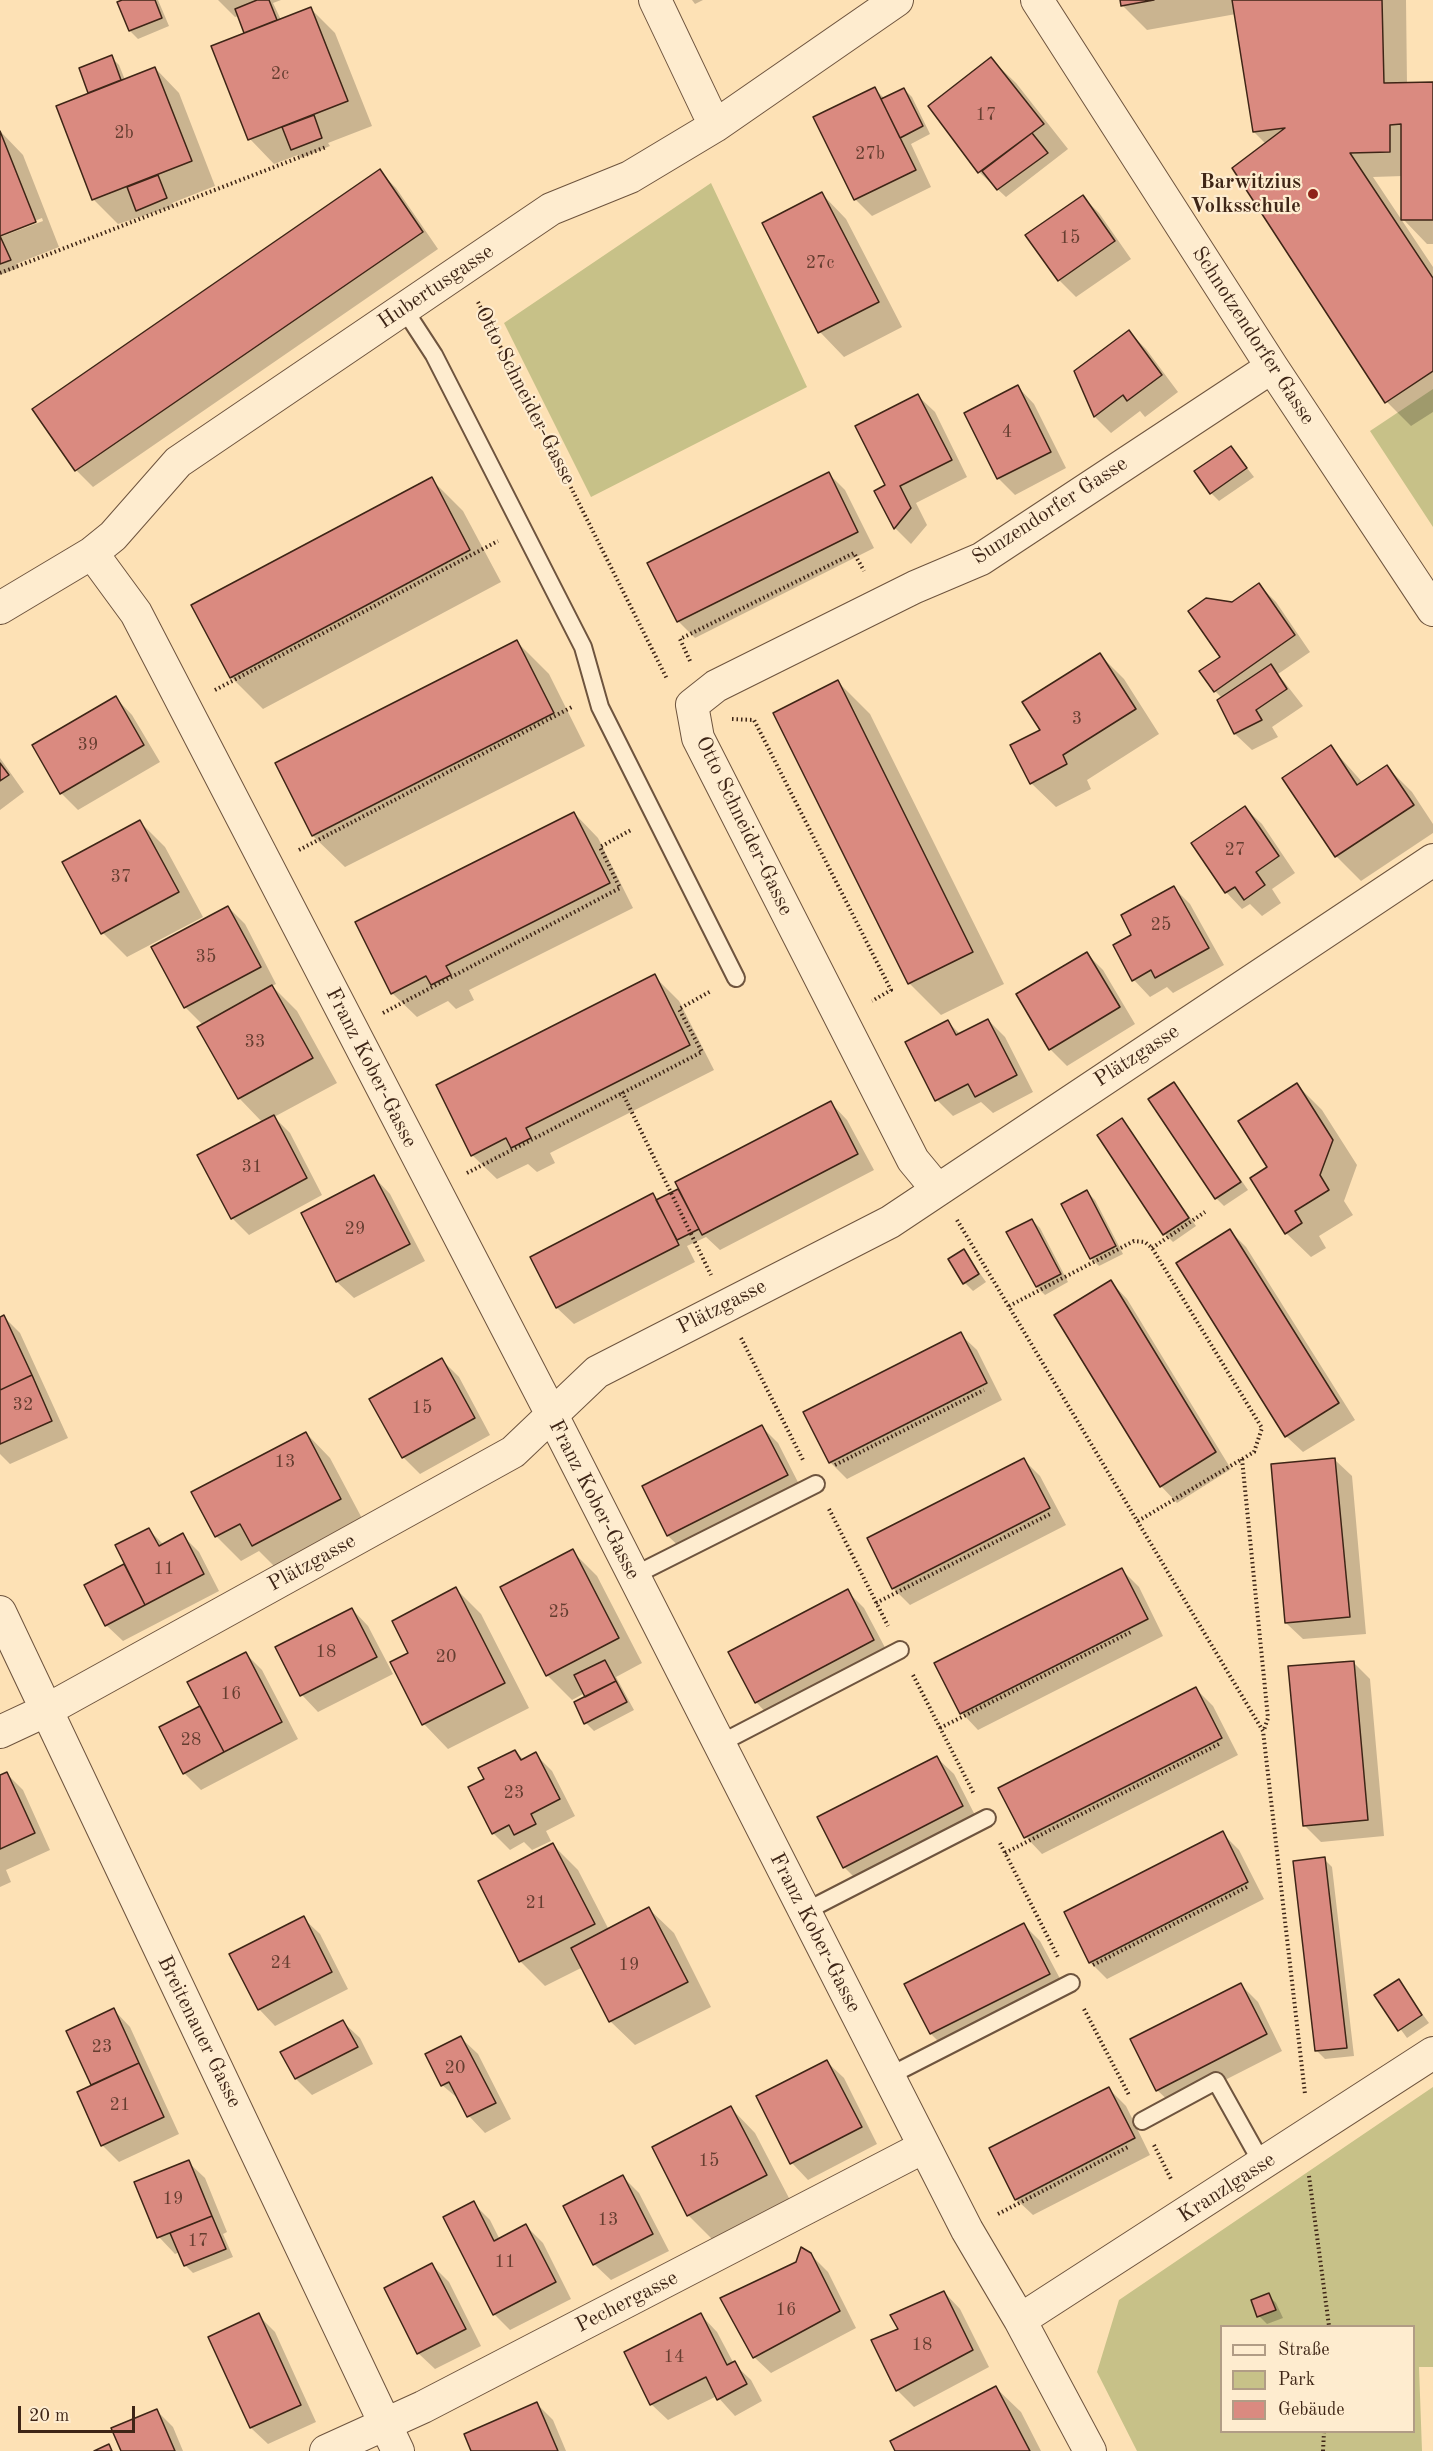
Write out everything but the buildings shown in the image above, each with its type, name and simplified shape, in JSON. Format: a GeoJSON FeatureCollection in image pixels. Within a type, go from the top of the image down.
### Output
{"type":"FeatureCollection","features":[{"type":"Feature","properties":{"kind":"street"},"geometry":{"type":"LineString","coordinates":[[655,0],[715,126]]}},
{"type":"Feature","properties":{"kind":"street","name":"Hubertusgasse"},"geometry":{"type":"LineString","coordinates":[[4,595],[92,553],[113,536],[178,462],[551,209],[630,177],[715,126],[897,0]]}},
{"type":"Feature","properties":{"kind":"street","name":"Schnotzendorfer Gasse"},"geometry":{"type":"LineString","coordinates":[[1037,0],[1272,367],[1433,610]]}},
{"type":"Feature","properties":{"kind":"street","name":"Sunzendorfer Gasse"},"geometry":{"type":"LineString","coordinates":[[692,705],[717,686],[880,605],[981,560],[1272,367]]}},
{"type":"Feature","properties":{"kind":"street","name":"Franz Kober-Gasse"},"geometry":{"type":"LineString","coordinates":[[92,553],[136,613],[552,1415],[967,2230],[1020,2319],[1090,2451]]}},
{"type":"Feature","properties":{"kind":"street","name":"Otto Schneider-Gasse"},"geometry":{"type":"LineString","coordinates":[[692,705],[698,738],[913,1160],[936,1189]]}},
{"type":"Feature","properties":{"kind":"street","name":"Plätzgasse"},"geometry":{"type":"LineString","coordinates":[[0,1732],[45,1711],[513,1452],[597,1372],[890,1222],[936,1189],[1433,860]]}},
{"type":"Feature","properties":{"kind":"street","name":"Breitenauer Gasse"},"geometry":{"type":"LineString","coordinates":[[0,1612],[392,2438]]}},
{"type":"Feature","properties":{"kind":"street","name":"Kranzlgasse"},"geometry":{"type":"LineString","coordinates":[[1020,2319],[1263,2165],[1433,2053]]}},
{"type":"Feature","properties":{"kind":"street","name":"Pechergasse"},"geometry":{"type":"LineString","coordinates":[[326,2451],[392,2438],[924,2147]]}},
{"type":"Feature","properties":{"kind":"lane"},"geometry":{"type":"LineString","coordinates":[[404,309],[434,355],[583,647],[600,707],[736,978]]}},
{"type":"Feature","properties":{"kind":"lane"},"geometry":{"type":"LineString","coordinates":[[633,1576],[816,1484]]}},
{"type":"Feature","properties":{"kind":"lane"},"geometry":{"type":"LineString","coordinates":[[719,1744],[900,1650]]}},
{"type":"Feature","properties":{"kind":"lane"},"geometry":{"type":"LineString","coordinates":[[804,1912],[987,1818]]}},
{"type":"Feature","properties":{"kind":"lane"},"geometry":{"type":"LineString","coordinates":[[889,2076],[1071,1983]]}},
{"type":"Feature","properties":{"kind":"lane"},"geometry":{"type":"LineString","coordinates":[[1142,2121],[1216,2081],[1263,2165]]}},
{"type":"Feature","properties":{"kind":"path"},"geometry":{"type":"LineString","coordinates":[[0,273],[326,147]]}},
{"type":"Feature","properties":{"kind":"path","name":"Otto Schneider-Gasse"},"geometry":{"type":"LineString","coordinates":[[460,270],[664,676],[692,705]]}},
{"type":"Feature","properties":{"kind":"path"},"geometry":{"type":"LineString","coordinates":[[184,707],[523,529]]}},
{"type":"Feature","properties":{"kind":"path"},"geometry":{"type":"LineString","coordinates":[[692,666],[680,639],[854,553],[880,605]]}},
{"type":"Feature","properties":{"kind":"path"},"geometry":{"type":"LineString","coordinates":[[267,866],[596,694]]}},
{"type":"Feature","properties":{"kind":"path"},"geometry":{"type":"LineString","coordinates":[[731,719],[754,720],[891,990],[840,1017]]}},
{"type":"Feature","properties":{"kind":"path"},"geometry":{"type":"LineString","coordinates":[[352,1030],[620,888],[600,847],[655,817]]}},
{"type":"Feature","properties":{"kind":"path"},"geometry":{"type":"LineString","coordinates":[[434,1189],[702,1052],[679,1009],[736,978]]}},
{"type":"Feature","properties":{"kind":"path"},"geometry":{"type":"LineString","coordinates":[[936,1189],[970,1239],[1263,1731],[1310,2133],[1308,2170],[1329,2325]]}},
{"type":"Feature","properties":{"kind":"path"},"geometry":{"type":"LineString","coordinates":[[1152,1248],[1205,1212]]}},
{"type":"Feature","properties":{"kind":"path"},"geometry":{"type":"LineString","coordinates":[[1009,1306],[1134,1241],[1144,1242],[1152,1248],[1262,1428],[1254,1452],[1138,1521]]}},
{"type":"Feature","properties":{"kind":"path"},"geometry":{"type":"LineString","coordinates":[[832,1467],[984,1390]]}},
{"type":"Feature","properties":{"kind":"path"},"geometry":{"type":"LineString","coordinates":[[1242,1459],[1268,1718],[1263,1731]]}},
{"type":"Feature","properties":{"kind":"path"},"geometry":{"type":"LineString","coordinates":[[876,1603],[1050,1514]]}},
{"type":"Feature","properties":{"kind":"path"},"geometry":{"type":"LineString","coordinates":[[940,1728],[1133,1631]]}},
{"type":"Feature","properties":{"kind":"path"},"geometry":{"type":"LineString","coordinates":[[1005,1853],[1221,1743]]}},
{"type":"Feature","properties":{"kind":"path"},"geometry":{"type":"LineString","coordinates":[[1089,1967],[1247,1887]]}},
{"type":"Feature","properties":{"kind":"path"},"geometry":{"type":"LineString","coordinates":[[967,2230],[1139,2142]]}},
{"type":"Feature","properties":{"kind":"path"},"geometry":{"type":"LineString","coordinates":[[1323,2451],[1324,2433]]}},
{"type":"Feature","properties":{"kind":"green space"},"geometry":{"type":"Polygon","coordinates":[[[711,183],[807,387],[591,497],[504,323],[711,183]]]}},
{"type":"Feature","properties":{"kind":"green space"},"geometry":{"type":"Polygon","coordinates":[[[1433,389],[1433,527],[1370,431],[1433,389]]]}},
{"type":"Feature","properties":{"kind":"green space"},"geometry":{"type":"Polygon","coordinates":[[[1433,2087],[1433,2367],[1419,2367],[1422,2451],[1137,2451],[1097,2372],[1119,2300],[1433,2087]]]}},
{"type":"Feature","properties":{"kind":"place","name":"Barwitzius Volksschule"},"geometry":{"type":"Point","coordinates":[1313,194]}}]}
